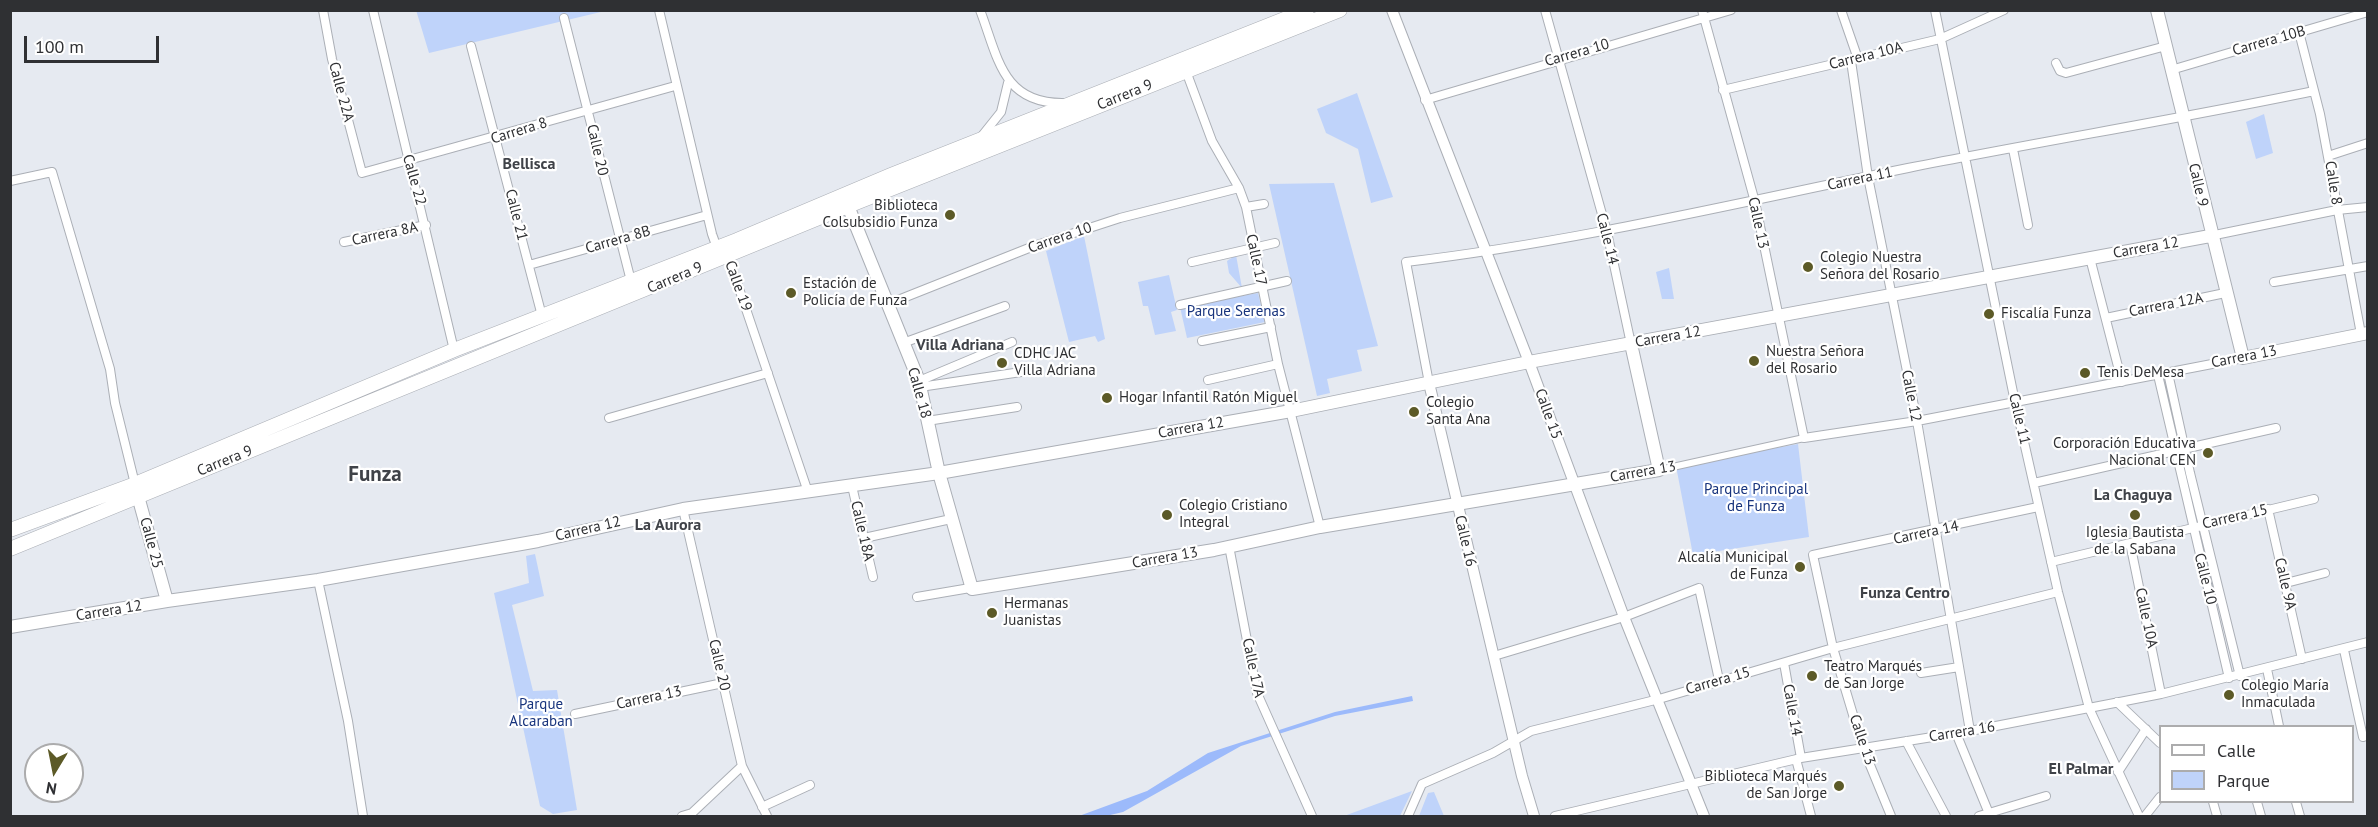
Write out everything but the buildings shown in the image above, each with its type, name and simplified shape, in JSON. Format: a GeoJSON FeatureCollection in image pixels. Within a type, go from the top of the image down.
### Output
{"type":"FeatureCollection","features":[{"type":"Feature","properties":{"kind":"main road","name":"Carrera 9"},"geometry":{"type":"LineString","coordinates":[[10,530],[137,490],[723,252],[977,141],[1307,10]]}},
{"type":"Feature","properties":{"kind":"main road","name":"Carrera 9"},"geometry":{"type":"LineString","coordinates":[[10,549],[137,490],[454,350],[631,281],[723,252],[848,206],[1340,10]]}},
{"type":"Feature","properties":{"kind":"main road","name":"Calle 9"},"geometry":{"type":"LineString","coordinates":[[2157,10],[2210,236],[2242,358]]}},
{"type":"Feature","properties":{"kind":"main road","name":"Calle 18"},"geometry":{"type":"LineString","coordinates":[[848,206],[919,384],[939,473],[970,588]]}},
{"type":"Feature","properties":{"kind":"main road","name":"Carrera 12"},"geometry":{"type":"LineString","coordinates":[[10,627],[167,601],[318,580],[527,543],[683,509],[939,473],[1291,411],[1529,362],[1892,297],[1991,275],[2210,236]]}},
{"type":"Feature","properties":{"kind":"main road","name":"Carrera 13"},"geometry":{"type":"LineString","coordinates":[[2242,358],[2364,334]]}},
{"type":"Feature","properties":{"kind":"main road","name":"Calle 14"},"geometry":{"type":"LineString","coordinates":[[1631,344],[1659,470]]}},
{"type":"Feature","properties":{"kind":"main road","name":"Carrera 13"},"geometry":{"type":"LineString","coordinates":[[970,588],[975,590],[1031,581],[1229,546],[1320,527],[1659,470]]}},
{"type":"Feature","properties":{"kind":"main road","name":"Calle 25"},"geometry":{"type":"LineString","coordinates":[[137,490],[167,601]]}},
{"type":"Feature","properties":{"kind":"street","name":"Calle 22A"},"geometry":{"type":"LineString","coordinates":[[323,10],[332,59],[362,173]]}},
{"type":"Feature","properties":{"kind":"street","name":"Calle 22"},"geometry":{"type":"LineString","coordinates":[[373,10],[407,161],[426,225],[454,350]]}},
{"type":"Feature","properties":{"kind":"street","name":"Calle 19"},"geometry":{"type":"LineString","coordinates":[[658,10],[707,216],[723,252],[768,373],[808,492]]}},
{"type":"Feature","properties":{"kind":"street"},"geometry":{"type":"LineString","coordinates":[[977,141],[1001,112],[1008,83],[980,10]]}},
{"type":"Feature","properties":{"kind":"street","name":"Calle 15"},"geometry":{"type":"LineString","coordinates":[[1392,10],[1529,362],[1624,617],[1659,699],[1704,816]]}},
{"type":"Feature","properties":{"kind":"street","name":"Calle 14"},"geometry":{"type":"LineString","coordinates":[[1545,10],[1607,232],[1631,344]]}},
{"type":"Feature","properties":{"kind":"street","name":"Carrera 10"},"geometry":{"type":"LineString","coordinates":[[1425,99],[1703,14],[1731,10]]}},
{"type":"Feature","properties":{"kind":"street","name":"Calle 12"},"geometry":{"type":"LineString","coordinates":[[1842,10],[1854,60],[1868,177],[1917,421],[1970,731]]}},
{"type":"Feature","properties":{"kind":"street","name":"Calle 11"},"geometry":{"type":"LineString","coordinates":[[1935,10],[1964,157],[1991,275],[2015,402],[2058,592],[2089,708],[2139,816]]}},
{"type":"Feature","properties":{"kind":"street","name":"Carrera 10A"},"geometry":{"type":"LineString","coordinates":[[1723,90],[1940,39],[2004,10]]}},
{"type":"Feature","properties":{"kind":"street","name":"Carrera 10B"},"geometry":{"type":"LineString","coordinates":[[2171,70],[2367,12]]}},
{"type":"Feature","properties":{"kind":"street","name":"Calle 13"},"geometry":{"type":"LineString","coordinates":[[1703,14],[1755,202],[1803,438]]}},
{"type":"Feature","properties":{"kind":"street","name":"Calle 20"},"geometry":{"type":"LineString","coordinates":[[564,18],[618,239],[631,281]]}},
{"type":"Feature","properties":{"kind":"street","name":"Calle 8"},"geometry":{"type":"LineString","coordinates":[[2300,32],[2328,156],[2348,270],[2364,334]]}},
{"type":"Feature","properties":{"kind":"street","name":"Calle 21"},"geometry":{"type":"LineString","coordinates":[[471,46],[542,316]]}},
{"type":"Feature","properties":{"kind":"street"},"geometry":{"type":"LineString","coordinates":[[2056,63],[2060,71],[2066,73],[2166,46]]}},
{"type":"Feature","properties":{"kind":"street","name":"Calle 17"},"geometry":{"type":"LineString","coordinates":[[1186,71],[1212,141],[1239,188],[1246,207],[1278,364],[1320,527]]}},
{"type":"Feature","properties":{"kind":"street"},"geometry":{"type":"LineString","coordinates":[[1008,83],[1037,102],[1071,103]]}},
{"type":"Feature","properties":{"kind":"street","name":"Carrera 8"},"geometry":{"type":"LineString","coordinates":[[362,173],[497,138],[675,86]]}},
{"type":"Feature","properties":{"kind":"street","name":"Carrera 11"},"geometry":{"type":"LineString","coordinates":[[1406,262],[1487,253],[1607,232],[1964,157],[2314,92]]}},
{"type":"Feature","properties":{"kind":"street"},"geometry":{"type":"LineString","coordinates":[[2328,156],[2367,143]]}},
{"type":"Feature","properties":{"kind":"street"},"geometry":{"type":"LineString","coordinates":[[2013,149],[2028,225]]}},
{"type":"Feature","properties":{"kind":"street"},"geometry":{"type":"LineString","coordinates":[[10,181],[52,172],[110,369],[115,403],[137,490]]}},
{"type":"Feature","properties":{"kind":"street","name":"Carrera 10"},"geometry":{"type":"LineString","coordinates":[[888,304],[1043,243],[1120,218],[1239,188]]}},
{"type":"Feature","properties":{"kind":"street"},"geometry":{"type":"LineString","coordinates":[[1246,207],[1264,204]]}},
{"type":"Feature","properties":{"kind":"street","name":"Carrera 12"},"geometry":{"type":"LineString","coordinates":[[2210,236],[2337,210],[2367,207]]}},
{"type":"Feature","properties":{"kind":"street","name":"Carrera 8B"},"geometry":{"type":"LineString","coordinates":[[529,265],[707,216]]}},
{"type":"Feature","properties":{"kind":"street","name":"Carrera 8A"},"geometry":{"type":"LineString","coordinates":[[344,242],[426,225]]}},
{"type":"Feature","properties":{"kind":"street"},"geometry":{"type":"LineString","coordinates":[[1192,262],[1275,243]]}},
{"type":"Feature","properties":{"kind":"street"},"geometry":{"type":"LineString","coordinates":[[2090,258],[2122,382]]}},
{"type":"Feature","properties":{"kind":"street","name":"Calle 16"},"geometry":{"type":"LineString","coordinates":[[1406,262],[1429,383],[1457,505],[1515,738],[1522,776],[1534,816]]}},
{"type":"Feature","properties":{"kind":"street"},"geometry":{"type":"LineString","coordinates":[[2274,282],[2367,266]]}},
{"type":"Feature","properties":{"kind":"street"},"geometry":{"type":"LineString","coordinates":[[1180,305],[1287,281]]}},
{"type":"Feature","properties":{"kind":"street","name":"Carrera 12A"},"geometry":{"type":"LineString","coordinates":[[2106,318],[2226,293]]}},
{"type":"Feature","properties":{"kind":"street"},"geometry":{"type":"LineString","coordinates":[[903,343],[1005,306]]}},
{"type":"Feature","properties":{"kind":"street"},"geometry":{"type":"LineString","coordinates":[[1202,341],[1270,327]]}},
{"type":"Feature","properties":{"kind":"street"},"geometry":{"type":"LineString","coordinates":[[919,384],[1012,342]]}},
{"type":"Feature","properties":{"kind":"street","name":"Carrera 13"},"geometry":{"type":"LineString","coordinates":[[1659,470],[1803,438],[1917,421],[2242,358]]}},
{"type":"Feature","properties":{"kind":"street"},"geometry":{"type":"LineString","coordinates":[[1208,380],[1278,364]]}},
{"type":"Feature","properties":{"kind":"street"},"geometry":{"type":"LineString","coordinates":[[919,384],[1021,372]]}},
{"type":"Feature","properties":{"kind":"street"},"geometry":{"type":"LineString","coordinates":[[609,418],[768,373]]}},
{"type":"Feature","properties":{"kind":"street","name":"Calle 10"},"geometry":{"type":"LineString","coordinates":[[2168,374],[2184,448],[2192,527],[2229,678]]}},
{"type":"Feature","properties":{"kind":"street","name":"Calle 10"},"geometry":{"type":"LineString","coordinates":[[2158,375],[2175,451],[2203,525],[2240,676]]}},
{"type":"Feature","properties":{"kind":"street"},"geometry":{"type":"LineString","coordinates":[[927,421],[1017,407]]}},
{"type":"Feature","properties":{"kind":"street"},"geometry":{"type":"LineString","coordinates":[[2034,483],[2276,428]]}},
{"type":"Feature","properties":{"kind":"street","name":"Calle 18A"},"geometry":{"type":"LineString","coordinates":[[852,486],[873,577]]}},
{"type":"Feature","properties":{"kind":"street","name":"Carrera 15"},"geometry":{"type":"LineString","coordinates":[[2051,562],[2314,500]]}},
{"type":"Feature","properties":{"kind":"street","name":"Carrera 14"},"geometry":{"type":"LineString","coordinates":[[1813,555],[1935,531],[2038,507]]}},
{"type":"Feature","properties":{"kind":"street","name":"Calle 20"},"geometry":{"type":"LineString","coordinates":[[683,509],[742,766],[767,816]]}},
{"type":"Feature","properties":{"kind":"street","name":"Calle 9A"},"geometry":{"type":"LineString","coordinates":[[2268,510],[2302,659]]}},
{"type":"Feature","properties":{"kind":"street"},"geometry":{"type":"LineString","coordinates":[[864,538],[951,519]]}},
{"type":"Feature","properties":{"kind":"street","name":"Calle 10A"},"geometry":{"type":"LineString","coordinates":[[2130,543],[2161,694]]}},
{"type":"Feature","properties":{"kind":"street","name":"Calle 17A"},"geometry":{"type":"LineString","coordinates":[[1229,546],[1257,693],[1312,816]]}},
{"type":"Feature","properties":{"kind":"street","name":"Calle 13"},"geometry":{"type":"LineString","coordinates":[[1813,555],[1833,648],[1863,748],[1891,816]]}},
{"type":"Feature","properties":{"kind":"street"},"geometry":{"type":"LineString","coordinates":[[2286,583],[2325,573]]}},
{"type":"Feature","properties":{"kind":"street"},"geometry":{"type":"LineString","coordinates":[[318,580],[348,721],[363,816]]}},
{"type":"Feature","properties":{"kind":"street","name":"Carrera 13"},"geometry":{"type":"LineString","coordinates":[[917,597],[970,588]]}},
{"type":"Feature","properties":{"kind":"street"},"geometry":{"type":"LineString","coordinates":[[1494,656],[1624,617],[1699,588],[1719,680]]}},
{"type":"Feature","properties":{"kind":"street","name":"Carrera 15"},"geometry":{"type":"LineString","coordinates":[[1408,816],[1422,784],[1493,753],[1515,738],[1531,731],[1659,699],[1833,648],[2058,592]]}},
{"type":"Feature","properties":{"kind":"street","name":"Carrera 16"},"geometry":{"type":"LineString","coordinates":[[1555,816],[1798,759],[1970,731],[2161,694],[2344,650],[2367,642]]}},
{"type":"Feature","properties":{"kind":"street"},"geometry":{"type":"LineString","coordinates":[[2344,650],[2363,737]]}},
{"type":"Feature","properties":{"kind":"street","name":"Calle 14"},"geometry":{"type":"LineString","coordinates":[[1784,663],[1798,759],[1811,816]]}},
{"type":"Feature","properties":{"kind":"street"},"geometry":{"type":"LineString","coordinates":[[1921,673],[1959,667]]}},
{"type":"Feature","properties":{"kind":"street"},"geometry":{"type":"LineString","coordinates":[[2267,669],[2279,725]]}},
{"type":"Feature","properties":{"kind":"street","name":"Carrera 13"},"geometry":{"type":"LineString","coordinates":[[575,714],[723,683]]}},
{"type":"Feature","properties":{"kind":"street"},"geometry":{"type":"LineString","coordinates":[[2117,702],[2159,742]]}},
{"type":"Feature","properties":{"kind":"street"},"geometry":{"type":"LineString","coordinates":[[2118,772],[2146,729]]}},
{"type":"Feature","properties":{"kind":"street"},"geometry":{"type":"LineString","coordinates":[[1956,733],[1986,816],[2046,796]]}},
{"type":"Feature","properties":{"kind":"street"},"geometry":{"type":"LineString","coordinates":[[1906,741],[1946,816]]}},
{"type":"Feature","properties":{"kind":"street"},"geometry":{"type":"LineString","coordinates":[[682,816],[693,815],[742,766]]}},
{"type":"Feature","properties":{"kind":"street"},"geometry":{"type":"LineString","coordinates":[[762,807],[810,785]]}},
{"type":"Feature","properties":{"kind":"street"},"geometry":{"type":"LineString","coordinates":[[2145,816],[2159,799]]}},
{"type":"Feature","properties":{"kind":"green space"},"geometry":{"type":"Polygon","coordinates":[[[416,10],[605,11],[429,53],[416,10]]]}},
{"type":"Feature","properties":{"kind":"green space"},"geometry":{"type":"Polygon","coordinates":[[[1357,93],[1393,197],[1371,203],[1358,149],[1326,133],[1317,109],[1357,93]]]}},
{"type":"Feature","properties":{"kind":"green space"},"geometry":{"type":"Polygon","coordinates":[[[2264,114],[2273,153],[2256,159],[2246,122],[2264,114]]]}},
{"type":"Feature","properties":{"kind":"green space"},"geometry":{"type":"Polygon","coordinates":[[[1334,183],[1378,346],[1357,350],[1362,371],[1327,379],[1330,393],[1317,396],[1269,184],[1334,183]]]}},
{"type":"Feature","properties":{"kind":"green space"},"geometry":{"type":"Polygon","coordinates":[[[1084,236],[1105,339],[1098,342],[1095,336],[1069,342],[1046,251],[1084,236]]]}},
{"type":"Feature","properties":{"kind":"green space"},"geometry":{"type":"Polygon","coordinates":[[[1236,255],[1242,288],[1229,273],[1227,261],[1236,255]]]}},
{"type":"Feature","properties":{"kind":"green space"},"geometry":{"type":"Polygon","coordinates":[[[1669,268],[1674,299],[1662,299],[1656,272],[1669,268]]]}},
{"type":"Feature","properties":{"kind":"green space"},"geometry":{"type":"Polygon","coordinates":[[[1169,275],[1177,310],[1171,312],[1176,331],[1155,335],[1148,306],[1143,306],[1138,282],[1169,275]]]}},
{"type":"Feature","properties":{"kind":"green space","name":"Parque Serenas"},"geometry":{"type":"Polygon","coordinates":[[[1258,293],[1265,322],[1187,338],[1180,307],[1258,293]]]}},
{"type":"Feature","properties":{"kind":"green space","name":"Parque Principal de Funza"},"geometry":{"type":"Polygon","coordinates":[[[1798,444],[1809,537],[1693,555],[1676,466],[1798,444]]]}},
{"type":"Feature","properties":{"kind":"green space","name":"Parque Alcaraban"},"geometry":{"type":"Polygon","coordinates":[[[535,554],[544,596],[512,605],[533,691],[557,690],[577,810],[553,814],[540,806],[494,593],[529,583],[526,556],[535,554]]]}},
{"type":"Feature","properties":{"kind":"green space"},"geometry":{"type":"Polygon","coordinates":[[[1412,791],[1400,816],[1344,816],[1412,791]]]}},
{"type":"Feature","properties":{"kind":"green space"},"geometry":{"type":"Polygon","coordinates":[[[1434,792],[1444,816],[1419,816],[1428,793],[1434,792]]]}},
{"type":"Feature","properties":{"kind":"water"},"geometry":{"type":"Polygon","coordinates":[[[1412,696],[1413,701],[1335,716],[1241,746],[1123,812],[1106,816],[1079,816],[1147,791],[1208,753],[1335,712],[1412,696]]]}},
{"type":"Feature","properties":{"kind":"place","name":"Biblioteca Colsubsidio Funza"},"geometry":{"type":"Point","coordinates":[950,215]}},
{"type":"Feature","properties":{"kind":"place","name":"Colegio Nuestra Señora del Rosario"},"geometry":{"type":"Point","coordinates":[1808,267]}},
{"type":"Feature","properties":{"kind":"place","name":"Estación de Policía de Funza"},"geometry":{"type":"Point","coordinates":[791,293]}},
{"type":"Feature","properties":{"kind":"place","name":"Fiscalía Funza"},"geometry":{"type":"Point","coordinates":[1989,314]}},
{"type":"Feature","properties":{"kind":"place","name":"Nuestra Señora del Rosario"},"geometry":{"type":"Point","coordinates":[1754,361]}},
{"type":"Feature","properties":{"kind":"place","name":"CDHC JAC Villa Adriana"},"geometry":{"type":"Point","coordinates":[1002,363]}},
{"type":"Feature","properties":{"kind":"place","name":"Tenis DeMesa"},"geometry":{"type":"Point","coordinates":[2085,373]}},
{"type":"Feature","properties":{"kind":"place","name":"Hogar Infantil Ratón Miguel"},"geometry":{"type":"Point","coordinates":[1107,398]}},
{"type":"Feature","properties":{"kind":"place","name":"Colegio Santa Ana"},"geometry":{"type":"Point","coordinates":[1414,412]}},
{"type":"Feature","properties":{"kind":"place","name":"Corporación Educativa Nacional CEN"},"geometry":{"type":"Point","coordinates":[2208,453]}},
{"type":"Feature","properties":{"kind":"place","name":"Colegio Cristiano Integral"},"geometry":{"type":"Point","coordinates":[1167,515]}},
{"type":"Feature","properties":{"kind":"place","name":"Iglesia Bautista de la Sabana"},"geometry":{"type":"Point","coordinates":[2135,515]}},
{"type":"Feature","properties":{"kind":"place","name":"Alcalía Municipal de Funza"},"geometry":{"type":"Point","coordinates":[1800,567]}},
{"type":"Feature","properties":{"kind":"place","name":"Hermanas Juanistas"},"geometry":{"type":"Point","coordinates":[992,613]}},
{"type":"Feature","properties":{"kind":"place","name":"Teatro Marqués de San Jorge"},"geometry":{"type":"Point","coordinates":[1812,676]}},
{"type":"Feature","properties":{"kind":"place","name":"Colegio María Inmaculada"},"geometry":{"type":"Point","coordinates":[2229,695]}},
{"type":"Feature","properties":{"kind":"place","name":"Biblioteca Marqués de San Jorge"},"geometry":{"type":"Point","coordinates":[1839,786]}},
{"type":"Feature","properties":{"kind":"district","name":"Bellisca"},"geometry":{"type":"Point","coordinates":[529,164]}},
{"type":"Feature","properties":{"kind":"district","name":"Villa Adriana"},"geometry":{"type":"Point","coordinates":[960,345]}},
{"type":"Feature","properties":{"kind":"district","name":"Funza"},"geometry":{"type":"Point","coordinates":[375,475]}},
{"type":"Feature","properties":{"kind":"district","name":"La Chaguya"},"geometry":{"type":"Point","coordinates":[2133,495]}},
{"type":"Feature","properties":{"kind":"district","name":"La Aurora"},"geometry":{"type":"Point","coordinates":[668,525]}},
{"type":"Feature","properties":{"kind":"district","name":"Funza Centro"},"geometry":{"type":"Point","coordinates":[1905,593]}},
{"type":"Feature","properties":{"kind":"district","name":"El Palmar"},"geometry":{"type":"Point","coordinates":[2081,769]}}]}
